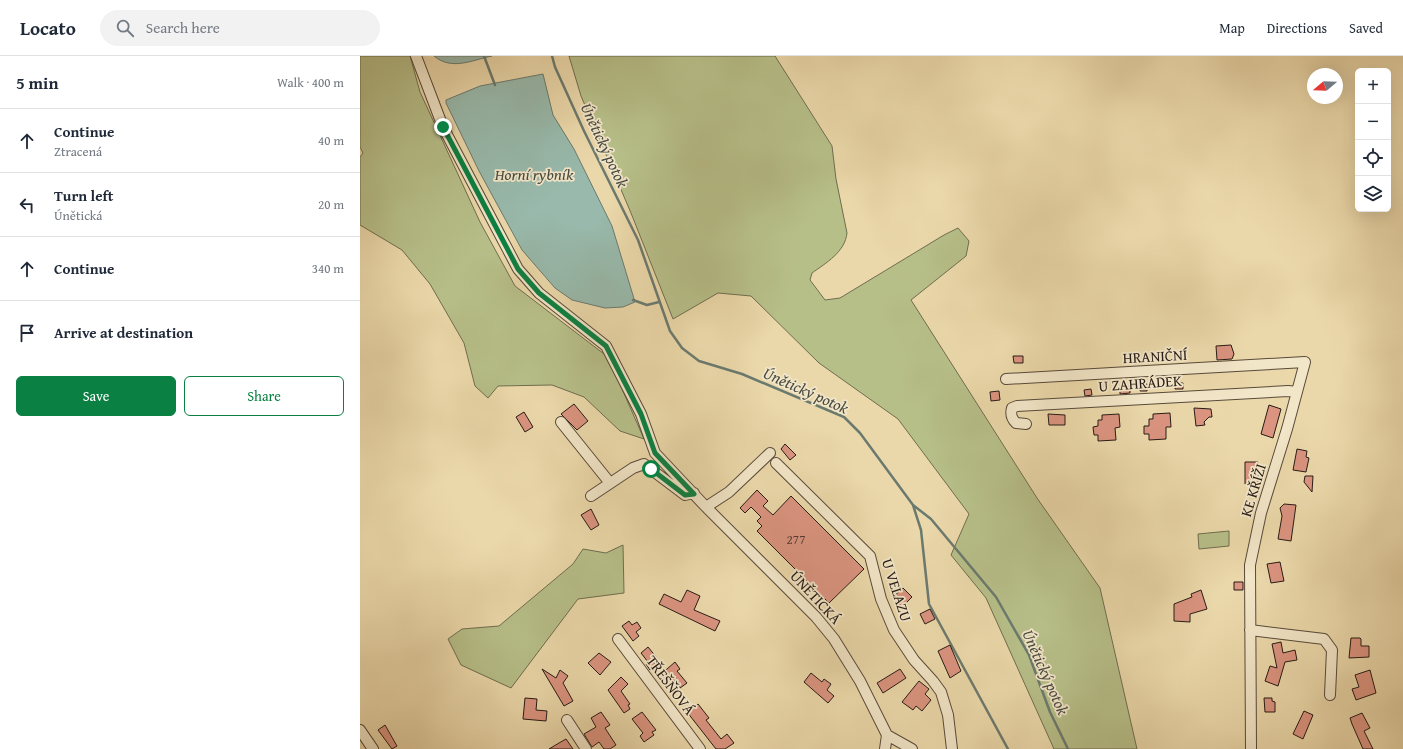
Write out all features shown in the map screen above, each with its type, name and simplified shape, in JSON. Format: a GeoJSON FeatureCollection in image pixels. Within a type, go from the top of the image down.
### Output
{"type":"FeatureCollection","features":[{"type":"Feature","properties":{"kind":"street","name":"ÚNĚTICKÁ"},"geometry":{"type":"LineString","coordinates":[[416,56],[443,127],[518,269],[539,293],[606,346],[641,414],[655,453],[706,507],[797,597],[834,639],[860,681],[887,735]]}},
{"type":"Feature","properties":{"kind":"street","name":"HRANIČNÍ"},"geometry":{"type":"LineString","coordinates":[[1006,380],[1305,362]]}},
{"type":"Feature","properties":{"kind":"street","name":"KE KŘÍŽI"},"geometry":{"type":"LineString","coordinates":[[1251,749],[1248,583],[1253,547],[1305,362]]}},
{"type":"Feature","properties":{"kind":"street","name":"U ZAHRÁDEK"},"geometry":{"type":"LineString","coordinates":[[1026,424],[1016,423],[1012,419],[1010,413],[1012,408],[1017,406],[1288,390],[1297,392]]}},
{"type":"Feature","properties":{"kind":"street"},"geometry":{"type":"LineString","coordinates":[[561,422],[610,483]]}},
{"type":"Feature","properties":{"kind":"street"},"geometry":{"type":"LineString","coordinates":[[706,507],[729,492],[770,453]]}},
{"type":"Feature","properties":{"kind":"street","name":"U VELAZU"},"geometry":{"type":"LineString","coordinates":[[776,463],[870,556],[881,598],[894,630],[914,660],[933,681],[940,692],[948,715],[952,749]]}},
{"type":"Feature","properties":{"kind":"street"},"geometry":{"type":"LineString","coordinates":[[591,496],[633,468],[644,464],[685,495],[694,494]]}},
{"type":"Feature","properties":{"kind":"street"},"geometry":{"type":"LineString","coordinates":[[1250,630],[1324,639],[1332,650],[1330,695]]}},
{"type":"Feature","properties":{"kind":"street","name":"TŘEŠŇOVÁ"},"geometry":{"type":"LineString","coordinates":[[618,639],[700,749]]}},
{"type":"Feature","properties":{"kind":"street"},"geometry":{"type":"LineString","coordinates":[[567,720],[586,749]]}},
{"type":"Feature","properties":{"kind":"street"},"geometry":{"type":"LineString","coordinates":[[360,730],[373,749]]}},
{"type":"Feature","properties":{"kind":"street"},"geometry":{"type":"LineString","coordinates":[[885,749],[887,735],[912,749]]}},
{"type":"Feature","properties":{"kind":"green space"},"geometry":{"type":"Polygon","coordinates":[[[360,56],[410,56],[420,92],[480,222],[515,286],[608,357],[644,439],[620,431],[584,397],[552,385],[498,386],[488,398],[475,386],[464,343],[430,284],[402,250],[360,225],[360,157],[363,153],[360,147],[360,56]]]}},
{"type":"Feature","properties":{"kind":"green space"},"geometry":{"type":"Polygon","coordinates":[[[569,56],[775,56],[832,146],[836,179],[847,233],[843,246],[839,251],[829,261],[812,273],[810,280],[825,300],[840,298],[958,228],[969,241],[966,256],[911,300],[1037,498],[1100,588],[1137,749],[1054,749],[986,598],[951,555],[969,514],[898,419],[819,363],[751,296],[718,293],[673,319],[631,213],[581,96],[569,56]]]}},
{"type":"Feature","properties":{"kind":"green space"},"geometry":{"type":"Polygon","coordinates":[[[1229,531],[1229,546],[1199,549],[1198,534],[1229,531]]]}},
{"type":"Feature","properties":{"kind":"green space"},"geometry":{"type":"Polygon","coordinates":[[[623,545],[624,593],[578,599],[511,688],[461,665],[448,639],[462,629],[499,626],[573,564],[583,549],[606,553],[623,545]]]}},
{"type":"Feature","properties":{"kind":"water"},"geometry":{"type":"Polygon","coordinates":[[[434,56],[492,56],[470,62],[455,64],[448,63],[434,56]]]}},
{"type":"Feature","properties":{"kind":"water","name":"Horní rybník"},"geometry":{"type":"Polygon","coordinates":[[[543,74],[553,115],[574,149],[612,226],[635,302],[623,307],[605,308],[572,300],[555,288],[522,250],[479,171],[446,103],[446,100],[480,86],[543,74]]]}},
{"type":"Feature","properties":{"kind":"building"},"geometry":{"type":"Polygon","coordinates":[[[1231,345],[1234,354],[1232,359],[1217,360],[1216,346],[1231,345]]]}},
{"type":"Feature","properties":{"kind":"building"},"geometry":{"type":"Polygon","coordinates":[[[1013,356],[1023,356],[1023,363],[1014,363],[1013,356]]]}},
{"type":"Feature","properties":{"kind":"building"},"geometry":{"type":"Polygon","coordinates":[[[1175,383],[1183,383],[1183,389],[1175,389],[1175,383]]]}},
{"type":"Feature","properties":{"kind":"building"},"geometry":{"type":"Polygon","coordinates":[[[1141,384],[1147,384],[1147,391],[1140,391],[1141,384]]]}},
{"type":"Feature","properties":{"kind":"building"},"geometry":{"type":"Polygon","coordinates":[[[1120,386],[1130,386],[1130,393],[1120,394],[1120,386]]]}},
{"type":"Feature","properties":{"kind":"building"},"geometry":{"type":"Polygon","coordinates":[[[1091,389],[1092,395],[1085,396],[1084,390],[1091,389]]]}},
{"type":"Feature","properties":{"kind":"building"},"geometry":{"type":"Polygon","coordinates":[[[999,391],[1000,400],[991,401],[990,392],[999,391]]]}},
{"type":"Feature","properties":{"kind":"building"},"geometry":{"type":"Polygon","coordinates":[[[574,404],[588,421],[577,430],[561,414],[574,404]]]}},
{"type":"Feature","properties":{"kind":"building"},"geometry":{"type":"Polygon","coordinates":[[[1269,405],[1281,409],[1273,438],[1261,434],[1269,405]]]}},
{"type":"Feature","properties":{"kind":"building"},"geometry":{"type":"Polygon","coordinates":[[[1194,408],[1211,409],[1212,417],[1209,417],[1204,422],[1205,425],[1196,426],[1194,408]]]}},
{"type":"Feature","properties":{"kind":"building"},"geometry":{"type":"Polygon","coordinates":[[[524,412],[533,427],[525,432],[516,417],[524,412]]]}},
{"type":"Feature","properties":{"kind":"building"},"geometry":{"type":"Polygon","coordinates":[[[1170,413],[1171,427],[1166,427],[1166,439],[1149,440],[1149,434],[1144,434],[1144,426],[1149,426],[1149,419],[1153,419],[1153,414],[1170,413]]]}},
{"type":"Feature","properties":{"kind":"building"},"geometry":{"type":"Polygon","coordinates":[[[1048,414],[1065,415],[1065,425],[1049,425],[1048,414]]]}},
{"type":"Feature","properties":{"kind":"building"},"geometry":{"type":"Polygon","coordinates":[[[1119,414],[1120,427],[1115,428],[1116,440],[1098,441],[1098,435],[1094,435],[1093,427],[1098,426],[1098,420],[1102,420],[1102,415],[1119,414]]]}},
{"type":"Feature","properties":{"kind":"building"},"geometry":{"type":"Polygon","coordinates":[[[785,444],[796,455],[790,460],[781,449],[785,444]]]}},
{"type":"Feature","properties":{"kind":"building"},"geometry":{"type":"Polygon","coordinates":[[[1297,449],[1307,451],[1306,457],[1309,458],[1306,472],[1293,470],[1297,449]]]}},
{"type":"Feature","properties":{"kind":"building"},"geometry":{"type":"Polygon","coordinates":[[[1245,462],[1258,462],[1258,484],[1245,484],[1245,462]]]}},
{"type":"Feature","properties":{"kind":"building"},"geometry":{"type":"Polygon","coordinates":[[[1305,476],[1313,476],[1312,492],[1304,482],[1305,476]]]}},
{"type":"Feature","properties":{"kind":"building"},"geometry":{"type":"Polygon","coordinates":[[[757,490],[768,501],[763,506],[773,515],[791,496],[864,569],[829,603],[757,531],[762,526],[757,521],[761,517],[751,507],[745,513],[740,508],[757,490]]]}},
{"type":"Feature","properties":{"kind":"building"},"geometry":{"type":"Polygon","coordinates":[[[1284,504],[1296,505],[1291,541],[1278,539],[1282,516],[1280,508],[1284,504]]]}},
{"type":"Feature","properties":{"kind":"building"},"geometry":{"type":"Polygon","coordinates":[[[591,509],[599,525],[591,530],[581,515],[591,509]]]}},
{"type":"Feature","properties":{"kind":"building"},"geometry":{"type":"Polygon","coordinates":[[[1280,562],[1284,581],[1271,583],[1267,564],[1280,562]]]}},
{"type":"Feature","properties":{"kind":"building"},"geometry":{"type":"Polygon","coordinates":[[[1234,582],[1243,582],[1243,590],[1234,590],[1234,582]]]}},
{"type":"Feature","properties":{"kind":"building"},"geometry":{"type":"Polygon","coordinates":[[[903,588],[912,597],[902,607],[893,597],[903,588]]]}},
{"type":"Feature","properties":{"kind":"building"},"geometry":{"type":"Polygon","coordinates":[[[687,590],[700,596],[694,610],[720,621],[715,631],[659,604],[664,594],[681,602],[687,590]]]}},
{"type":"Feature","properties":{"kind":"building"},"geometry":{"type":"Polygon","coordinates":[[[1201,590],[1207,609],[1190,614],[1190,622],[1174,621],[1174,604],[1192,597],[1191,594],[1201,590]]]}},
{"type":"Feature","properties":{"kind":"building"},"geometry":{"type":"Polygon","coordinates":[[[930,609],[935,619],[925,624],[920,614],[930,609]]]}},
{"type":"Feature","properties":{"kind":"building"},"geometry":{"type":"Polygon","coordinates":[[[629,621],[632,625],[637,622],[641,628],[636,632],[639,636],[633,641],[622,626],[629,621]]]}},
{"type":"Feature","properties":{"kind":"building"},"geometry":{"type":"Polygon","coordinates":[[[1351,638],[1360,638],[1361,646],[1369,646],[1369,657],[1349,658],[1351,638]]]}},
{"type":"Feature","properties":{"kind":"building"},"geometry":{"type":"Polygon","coordinates":[[[1281,642],[1283,653],[1295,650],[1297,660],[1285,662],[1278,686],[1265,681],[1270,666],[1277,668],[1272,644],[1281,642]]]}},
{"type":"Feature","properties":{"kind":"building"},"geometry":{"type":"Polygon","coordinates":[[[950,645],[961,671],[950,678],[938,651],[950,645]]]}},
{"type":"Feature","properties":{"kind":"building"},"geometry":{"type":"Polygon","coordinates":[[[648,647],[657,658],[653,661],[656,665],[650,670],[646,664],[648,662],[641,653],[648,647]]]}},
{"type":"Feature","properties":{"kind":"building"},"geometry":{"type":"Polygon","coordinates":[[[599,653],[611,662],[600,675],[588,663],[599,653]]]}},
{"type":"Feature","properties":{"kind":"building"},"geometry":{"type":"Polygon","coordinates":[[[675,662],[680,669],[677,671],[687,683],[680,688],[671,676],[663,681],[659,676],[675,662]]]}},
{"type":"Feature","properties":{"kind":"building"},"geometry":{"type":"Polygon","coordinates":[[[542,669],[556,678],[560,670],[568,676],[563,683],[573,701],[564,706],[542,669]]]}},
{"type":"Feature","properties":{"kind":"building"},"geometry":{"type":"Polygon","coordinates":[[[900,669],[906,678],[883,693],[877,683],[900,669]]]}},
{"type":"Feature","properties":{"kind":"building"},"geometry":{"type":"Polygon","coordinates":[[[1370,670],[1376,693],[1356,700],[1352,689],[1359,687],[1355,675],[1370,670]]]}},
{"type":"Feature","properties":{"kind":"building"},"geometry":{"type":"Polygon","coordinates":[[[811,673],[822,682],[824,679],[831,684],[827,690],[834,696],[828,703],[804,682],[811,673]]]}},
{"type":"Feature","properties":{"kind":"building"},"geometry":{"type":"Polygon","coordinates":[[[621,677],[628,684],[621,691],[630,704],[628,705],[630,709],[624,713],[608,690],[621,677]]]}},
{"type":"Feature","properties":{"kind":"building"},"geometry":{"type":"Polygon","coordinates":[[[919,681],[929,689],[925,694],[931,700],[922,711],[916,706],[913,710],[902,702],[919,681]]]}},
{"type":"Feature","properties":{"kind":"building"},"geometry":{"type":"Polygon","coordinates":[[[525,698],[537,699],[536,710],[547,711],[546,721],[523,719],[525,698]]]}},
{"type":"Feature","properties":{"kind":"building"},"geometry":{"type":"Polygon","coordinates":[[[1264,698],[1272,698],[1272,701],[1275,702],[1275,712],[1265,712],[1264,698]]]}},
{"type":"Feature","properties":{"kind":"building"},"geometry":{"type":"Polygon","coordinates":[[[698,704],[709,718],[706,720],[721,739],[727,734],[734,743],[725,749],[716,749],[687,712],[698,704]]]}},
{"type":"Feature","properties":{"kind":"building"},"geometry":{"type":"Polygon","coordinates":[[[1304,711],[1313,715],[1303,739],[1293,734],[1304,711]]]}},
{"type":"Feature","properties":{"kind":"building"},"geometry":{"type":"Polygon","coordinates":[[[601,712],[610,725],[605,728],[616,745],[610,749],[604,749],[599,742],[592,747],[584,734],[596,727],[591,718],[601,712]]]}},
{"type":"Feature","properties":{"kind":"building"},"geometry":{"type":"Polygon","coordinates":[[[642,712],[656,730],[652,732],[654,735],[644,742],[640,736],[643,733],[632,719],[642,712]]]}},
{"type":"Feature","properties":{"kind":"building"},"geometry":{"type":"Polygon","coordinates":[[[1362,713],[1370,728],[1364,731],[1373,749],[1363,749],[1350,718],[1362,713]]]}},
{"type":"Feature","properties":{"kind":"building"},"geometry":{"type":"Polygon","coordinates":[[[385,725],[397,746],[392,749],[378,730],[385,725]]]}},
{"type":"Feature","properties":{"kind":"building"},"geometry":{"type":"Polygon","coordinates":[[[566,739],[573,749],[549,749],[559,743],[566,739]]]}},
{"type":"Feature","properties":{"kind":"waterway"},"geometry":{"type":"LineString","coordinates":[[484,56],[495,85]]}},
{"type":"Feature","properties":{"kind":"waterway","name":"Únětický potok"},"geometry":{"type":"LineString","coordinates":[[552,56],[555,67],[584,131],[638,240],[670,331],[682,348],[699,361],[742,374],[844,417],[860,433],[913,505],[931,519],[996,597],[1029,655],[1050,712],[1068,749]]}},
{"type":"Feature","properties":{"kind":"waterway"},"geometry":{"type":"LineString","coordinates":[[633,300],[647,305],[659,302]]}},
{"type":"Feature","properties":{"kind":"waterway"},"geometry":{"type":"LineString","coordinates":[[913,505],[921,530],[929,604],[1008,749]]}},
{"type":"Feature","properties":{"kind":"route"},"geometry":{"type":"LineString","coordinates":[[443,127],[518,269],[539,293],[606,346],[641,414],[654,445],[655,453],[694,494],[687,496],[685,495],[651,469]]}}]}
